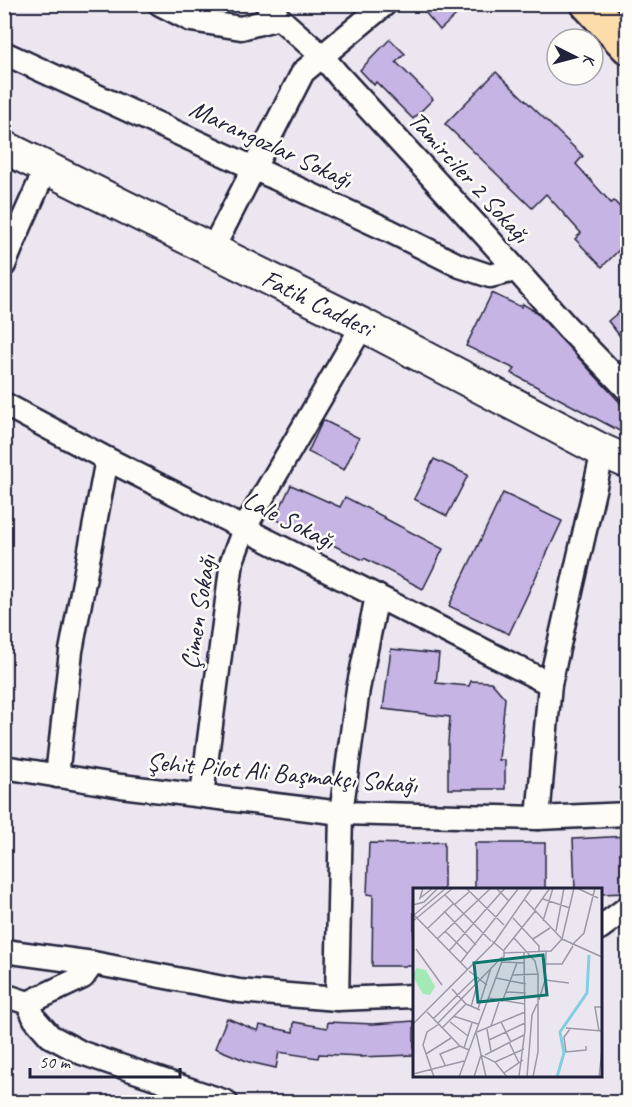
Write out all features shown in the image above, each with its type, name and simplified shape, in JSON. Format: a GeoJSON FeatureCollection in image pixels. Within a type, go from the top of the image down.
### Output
{"type":"FeatureCollection","features":[{"type":"Feature","properties":{"kind":"highway"},"geometry":{"type":"LineString","coordinates":[[588,4],[627,47]]}},
{"type":"Feature","properties":{"kind":"main road","name":"Fatih Caddesi"},"geometry":{"type":"LineString","coordinates":[[4,147],[363,325],[615,456]]}},
{"type":"Feature","properties":{"kind":"street"},"geometry":{"type":"LineString","coordinates":[[160,4],[191,21],[241,28],[273,11]]}},
{"type":"Feature","properties":{"kind":"street"},"geometry":{"type":"LineString","coordinates":[[212,250],[303,72],[386,4]]}},
{"type":"Feature","properties":{"kind":"street","name":"Tamirciler 2 Sokağı"},"geometry":{"type":"LineString","coordinates":[[273,11],[322,56],[627,390]]}},
{"type":"Feature","properties":{"kind":"street","name":"Marangozlar Sokağı"},"geometry":{"type":"LineString","coordinates":[[4,53],[390,231],[460,266],[490,276],[515,270]]}},
{"type":"Feature","properties":{"kind":"street"},"geometry":{"type":"LineString","coordinates":[[4,265],[46,168]]}},
{"type":"Feature","properties":{"kind":"street","name":"Çimen Sokağı"},"geometry":{"type":"LineString","coordinates":[[202,795],[232,561],[244,529],[363,325]]}},
{"type":"Feature","properties":{"kind":"street","name":"Lale Sokağı"},"geometry":{"type":"LineString","coordinates":[[4,404],[107,459],[550,684]]}},
{"type":"Feature","properties":{"kind":"street"},"geometry":{"type":"LineString","coordinates":[[538,818],[550,684],[615,456]]}},
{"type":"Feature","properties":{"kind":"street"},"geometry":{"type":"LineString","coordinates":[[57,776],[71,651],[107,459]]}},
{"type":"Feature","properties":{"kind":"street"},"geometry":{"type":"LineString","coordinates":[[337,999],[341,813],[357,689],[377,596]]}},
{"type":"Feature","properties":{"kind":"street","name":"Şehit Pilot Ali Başmakçı Sokağı"},"geometry":{"type":"LineString","coordinates":[[4,767],[121,786],[341,813],[538,818],[627,814]]}},
{"type":"Feature","properties":{"kind":"street"},"geometry":{"type":"LineString","coordinates":[[602,926],[627,907]]}},
{"type":"Feature","properties":{"kind":"street"},"geometry":{"type":"LineString","coordinates":[[4,951],[93,963],[239,992],[337,999],[413,996]]}},
{"type":"Feature","properties":{"kind":"street"},"geometry":{"type":"LineString","coordinates":[[4,995],[28,1003],[83,977],[93,963]]}},
{"type":"Feature","properties":{"kind":"street"},"geometry":{"type":"LineString","coordinates":[[28,1003],[35,1019],[50,1036],[82,1053],[226,1102]]}},
{"type":"Feature","properties":{"kind":"building"},"geometry":{"type":"Polygon","coordinates":[[[418,4],[468,4],[440,30],[418,4]]]}},
{"type":"Feature","properties":{"kind":"building"},"geometry":{"type":"Polygon","coordinates":[[[390,39],[405,54],[396,62],[433,99],[413,119],[376,82],[374,85],[360,70],[390,39]]]}},
{"type":"Feature","properties":{"kind":"building"},"geometry":{"type":"Polygon","coordinates":[[[496,72],[583,156],[576,164],[611,203],[614,201],[627,215],[627,242],[602,267],[575,239],[581,233],[546,194],[532,208],[445,124],[496,72]]]}},
{"type":"Feature","properties":{"kind":"building"},"geometry":{"type":"Polygon","coordinates":[[[492,293],[521,307],[523,304],[536,312],[627,410],[627,435],[511,373],[515,369],[466,346],[492,293]]]}},
{"type":"Feature","properties":{"kind":"building"},"geometry":{"type":"Polygon","coordinates":[[[627,305],[627,345],[608,321],[627,305]]]}},
{"type":"Feature","properties":{"kind":"building"},"geometry":{"type":"Polygon","coordinates":[[[323,420],[359,438],[344,470],[308,452],[323,420]]]}},
{"type":"Feature","properties":{"kind":"building"},"geometry":{"type":"Polygon","coordinates":[[[434,459],[468,475],[447,516],[414,499],[434,459]]]}},
{"type":"Feature","properties":{"kind":"building"},"geometry":{"type":"Polygon","coordinates":[[[291,485],[340,507],[345,497],[443,549],[423,589],[364,558],[363,560],[275,519],[291,485]]]}},
{"type":"Feature","properties":{"kind":"building"},"geometry":{"type":"Polygon","coordinates":[[[503,493],[562,521],[509,634],[449,606],[503,493]]]}},
{"type":"Feature","properties":{"kind":"building"},"geometry":{"type":"Polygon","coordinates":[[[391,649],[439,654],[436,683],[469,686],[471,681],[491,682],[505,698],[499,760],[505,760],[505,789],[448,789],[450,717],[383,709],[391,649]]]}},
{"type":"Feature","properties":{"kind":"building"},"geometry":{"type":"Polygon","coordinates":[[[627,836],[627,893],[602,894],[602,888],[575,888],[573,839],[627,836]]]}},
{"type":"Feature","properties":{"kind":"building"},"geometry":{"type":"Polygon","coordinates":[[[444,842],[444,888],[413,888],[413,966],[372,966],[373,895],[367,894],[369,843],[444,842]]]}},
{"type":"Feature","properties":{"kind":"building"},"geometry":{"type":"Polygon","coordinates":[[[475,843],[545,843],[545,888],[475,888],[475,843]]]}},
{"type":"Feature","properties":{"kind":"building"},"geometry":{"type":"Polygon","coordinates":[[[227,1018],[258,1031],[260,1025],[293,1032],[294,1022],[327,1028],[328,1022],[373,1024],[413,1021],[413,1055],[360,1057],[319,1054],[318,1058],[279,1052],[276,1068],[249,1062],[215,1048],[227,1018]]]}}]}
